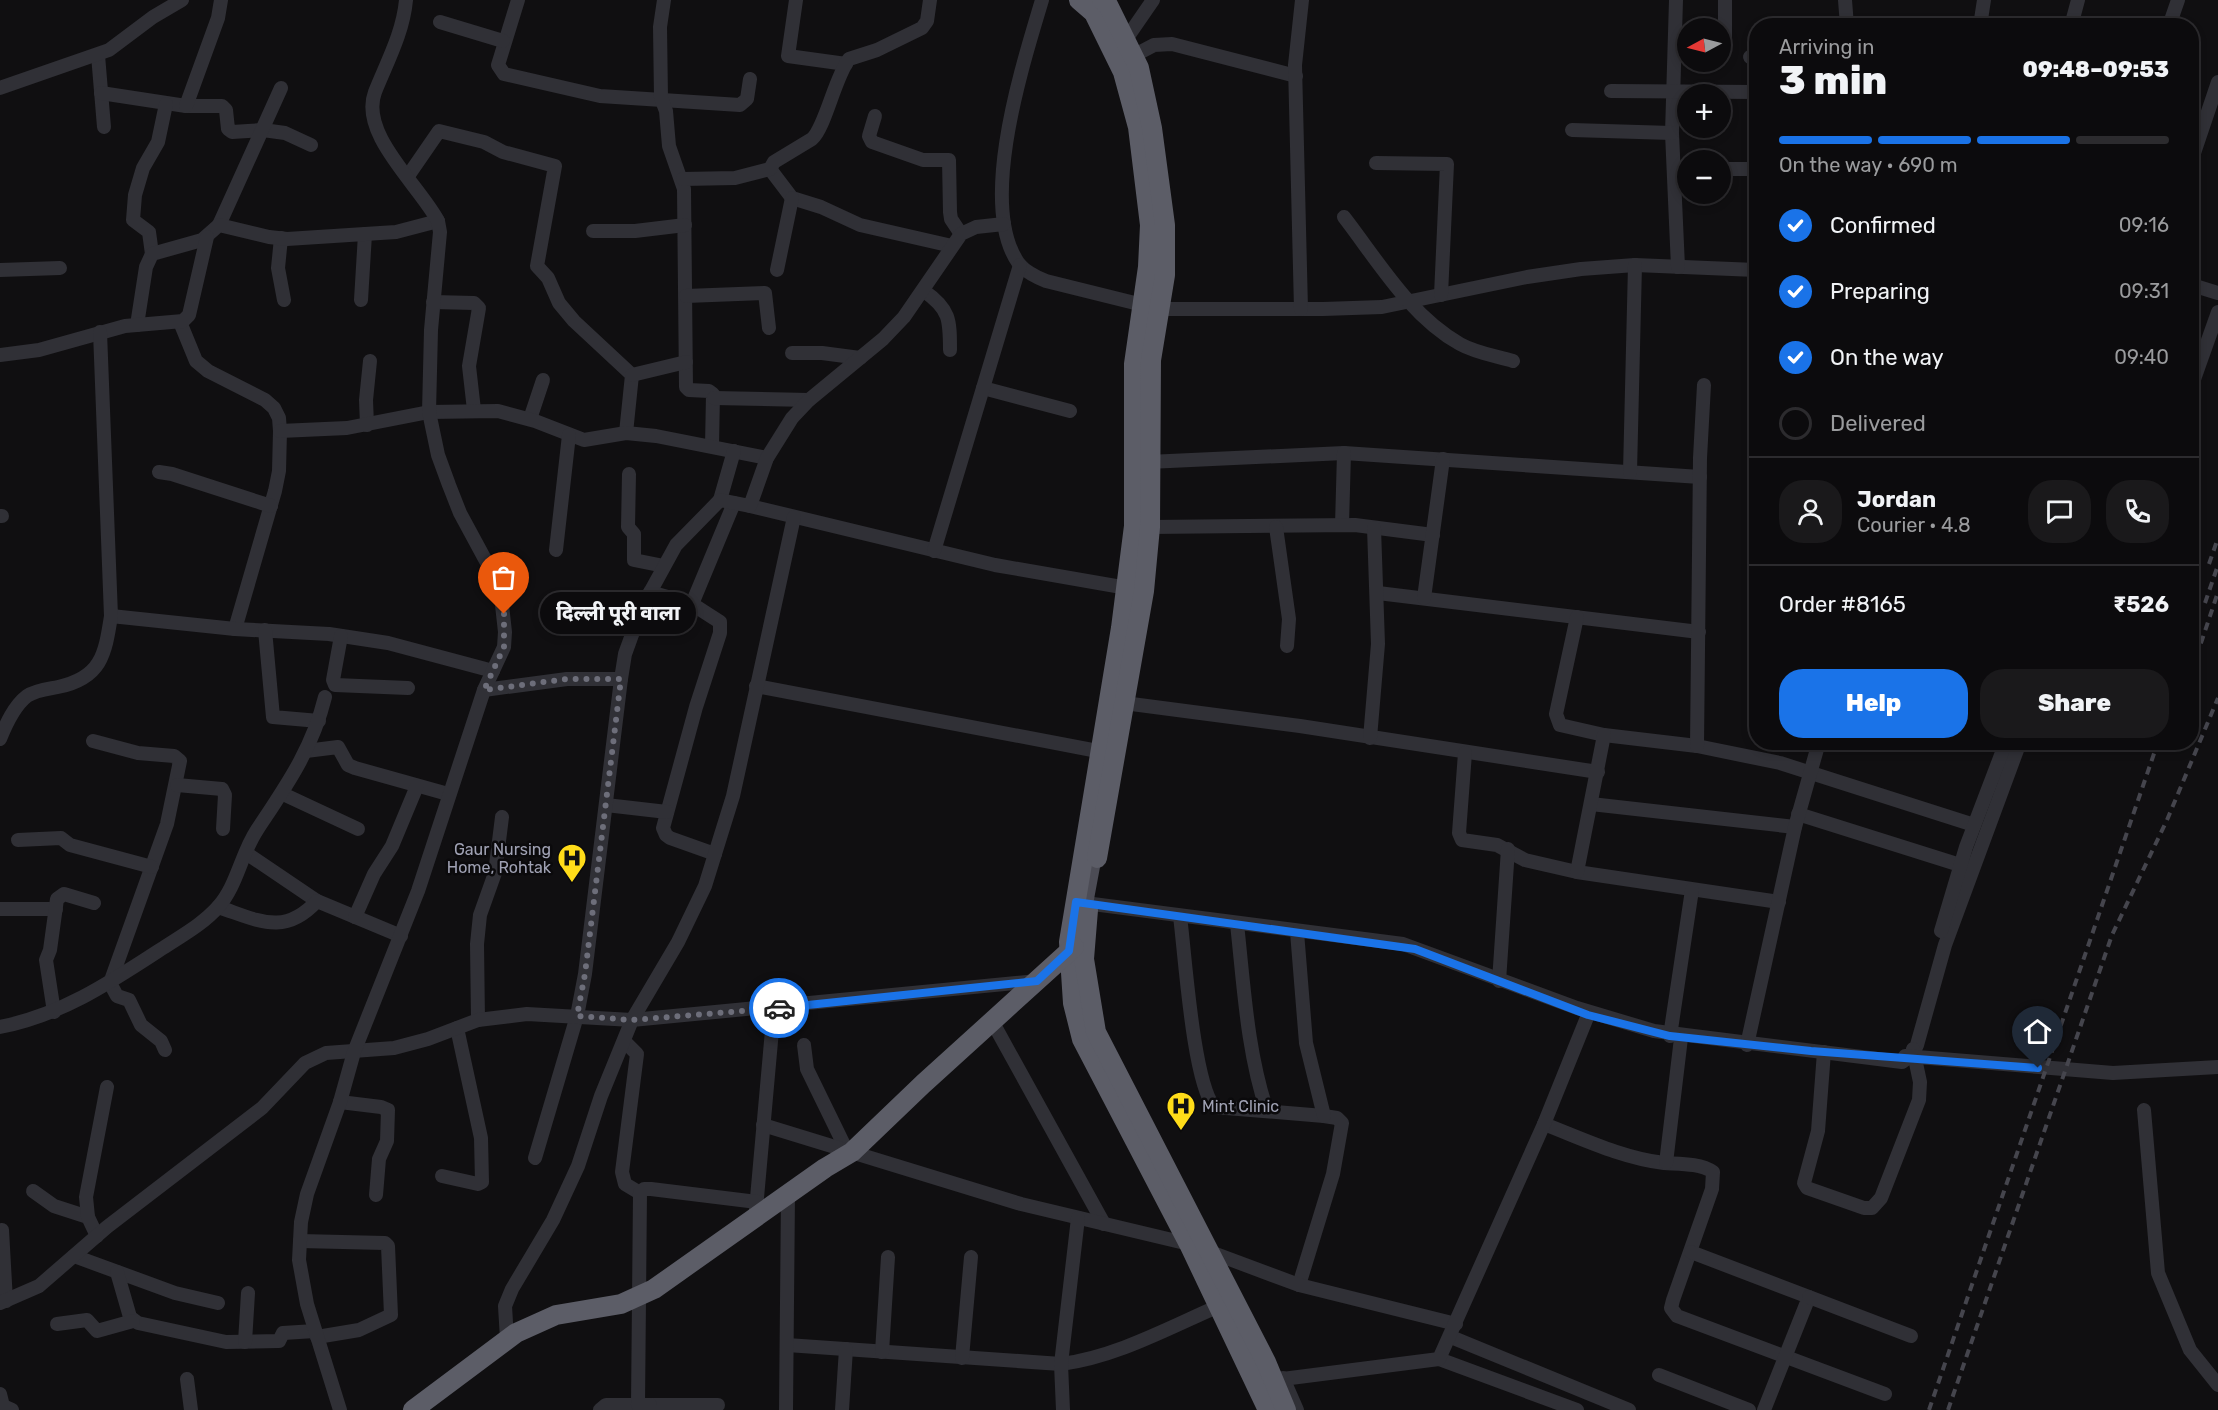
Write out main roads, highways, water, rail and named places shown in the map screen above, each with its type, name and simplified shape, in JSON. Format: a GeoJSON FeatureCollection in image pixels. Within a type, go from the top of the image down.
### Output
{"type":"FeatureCollection","features":[{"type":"Feature","properties":{"kind":"highway"},"geometry":{"type":"LineString","coordinates":[[1080,0],[1094,13],[1124,50]]}},
{"type":"Feature","properties":{"kind":"highway"},"geometry":{"type":"LineString","coordinates":[[1102,0],[1108,5],[1124,50],[1123,72],[1138,127],[1150,225],[1151,360],[1148,462],[1150,527],[1135,590],[1083,903],[1069,951],[1073,1003],[1082,1039],[1286,1410]]}},
{"type":"Feature","properties":{"kind":"highway"},"geometry":{"type":"LineString","coordinates":[[1108,753],[1124,703],[1135,590],[1134,364],[1150,308]]}},
{"type":"Feature","properties":{"kind":"highway"},"geometry":{"type":"LineString","coordinates":[[1083,903],[1088,992],[1096,1032],[1198,1247],[1218,1306],[1271,1380],[1268,1410]]}},
{"type":"Feature","properties":{"kind":"highway"},"geometry":{"type":"LineString","coordinates":[[413,1410],[507,1339],[556,1315],[621,1304],[654,1289],[756,1210],[788,1194],[850,1151],[1084,937]]}},
{"type":"Feature","properties":{"kind":"main road"},"geometry":{"type":"LineString","coordinates":[[1095,0],[1120,32],[1141,81],[1148,109],[1156,168],[1160,231],[1159,290],[1144,356],[1142,381],[1144,518],[1133,640],[1083,903],[1080,933],[1080,988],[1097,1047],[1236,1323],[1275,1410]]}},
{"type":"Feature","properties":{"kind":"railway"},"geometry":{"type":"LineString","coordinates":[[2209,564],[2218,538]]}},
{"type":"Feature","properties":{"kind":"railway"},"geometry":{"type":"LineString","coordinates":[[2205,603],[2218,565]]}},
{"type":"Feature","properties":{"kind":"railway"},"geometry":{"type":"LineString","coordinates":[[2199,649],[2218,592]]}},
{"type":"Feature","properties":{"kind":"railway"},"geometry":{"type":"LineString","coordinates":[[2199,743],[2218,698]]}},
{"type":"Feature","properties":{"kind":"railway"},"geometry":{"type":"LineString","coordinates":[[1929,1410],[2155,750]]}},
{"type":"Feature","properties":{"kind":"railway"},"geometry":{"type":"LineString","coordinates":[[1948,1410],[2112,935],[2167,820],[2196,750]]}},
{"type":"Feature","properties":{"kind":"place","name":"दिल्ली पूरी वाला"},"geometry":{"type":"Point","coordinates":[504,614]}},
{"type":"Feature","properties":{"kind":"place","name":"Gaur Nursing Home, Rohtak"},"geometry":{"type":"Point","coordinates":[572,884]}},
{"type":"Feature","properties":{"kind":"place","name":"Mint Clinic"},"geometry":{"type":"Point","coordinates":[1181,1132]}}]}
